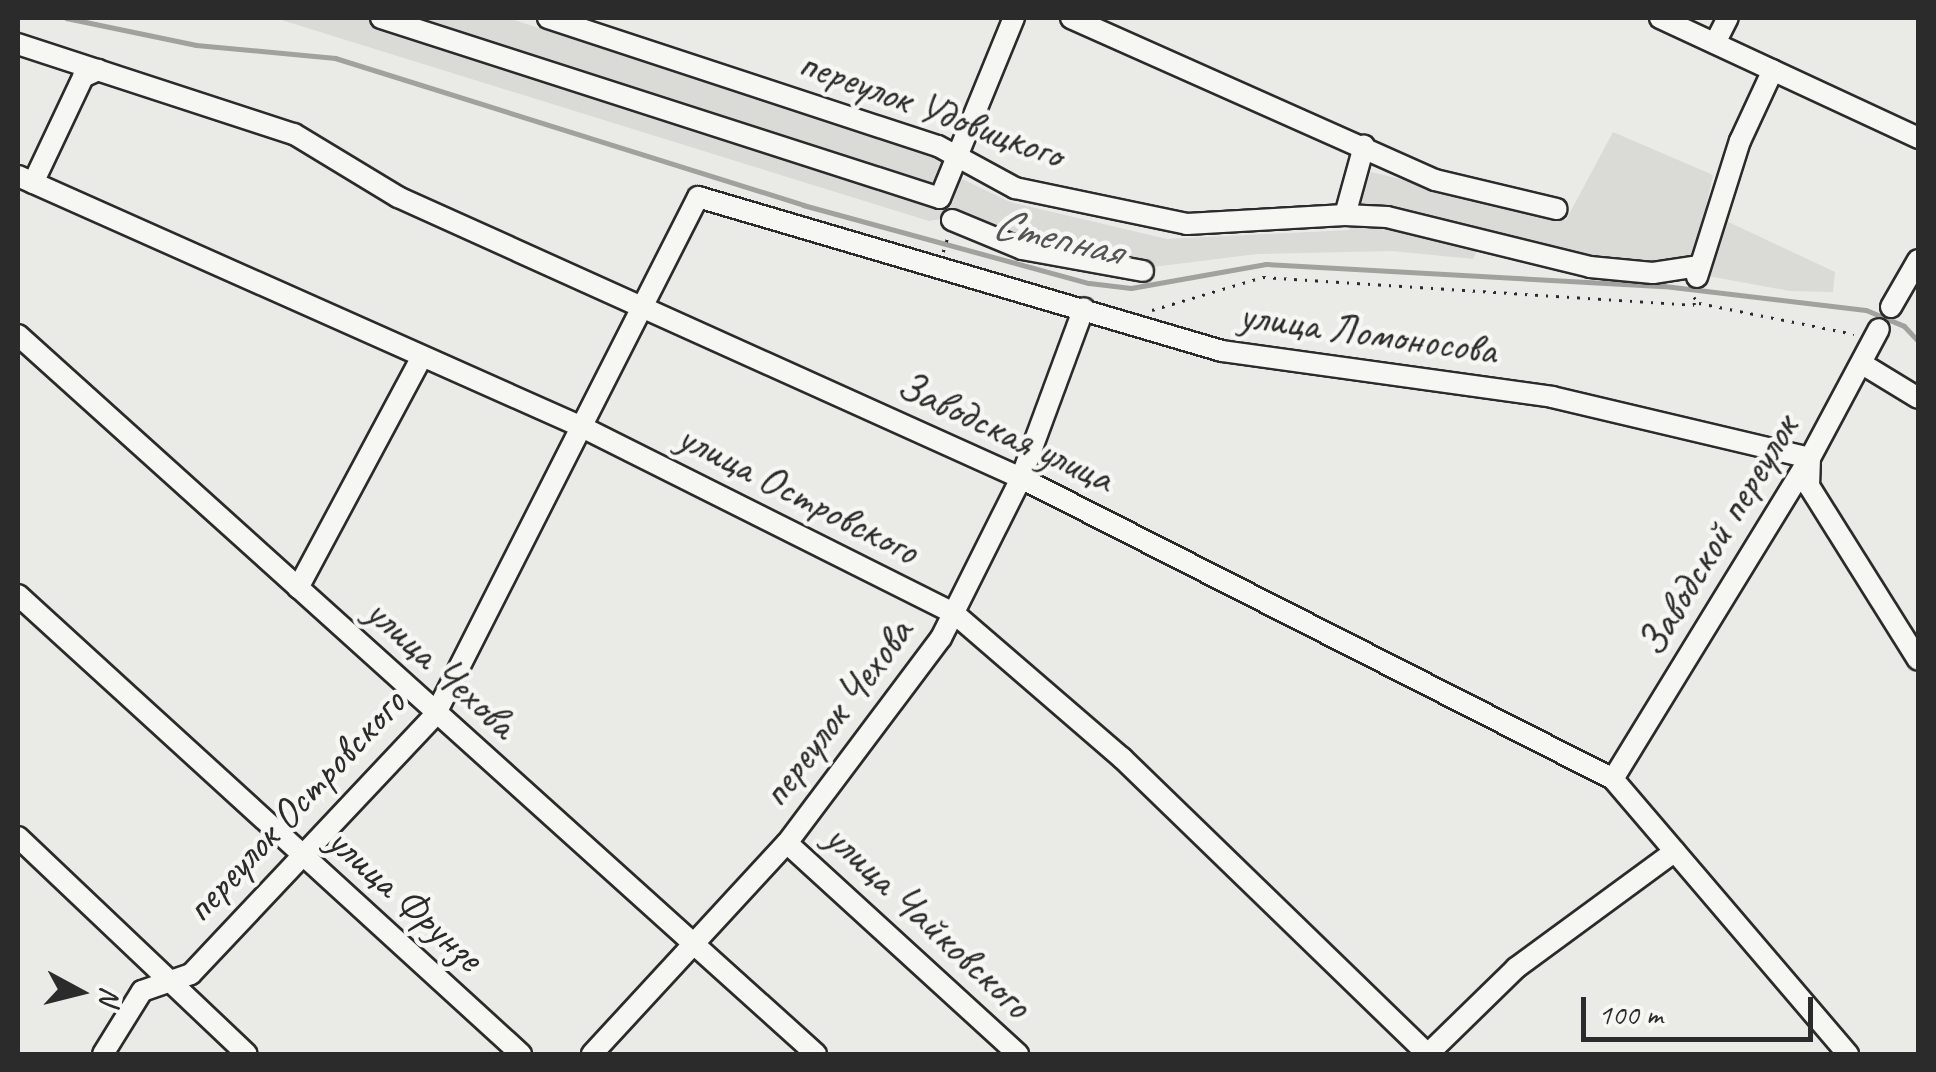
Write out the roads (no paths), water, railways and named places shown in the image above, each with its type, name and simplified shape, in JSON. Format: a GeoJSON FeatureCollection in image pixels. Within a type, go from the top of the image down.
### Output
{"type":"FeatureCollection","features":[{"type":"Feature","properties":{"kind":"street"},"geometry":{"type":"LineString","coordinates":[[382,18],[940,198]]}},
{"type":"Feature","properties":{"kind":"street","name":"переулок Удовицкого"},"geometry":{"type":"LineString","coordinates":[[548,18],[938,146],[1015,188],[1187,224],[1387,216],[1590,267],[1653,273],[1698,273],[1740,141],[1773,70]]}},
{"type":"Feature","properties":{"kind":"street"},"geometry":{"type":"LineString","coordinates":[[1014,18],[940,198],[950,227],[1022,249],[1142,271]]}},
{"type":"Feature","properties":{"kind":"street"},"geometry":{"type":"LineString","coordinates":[[1071,18],[1435,180],[1557,209]]}},
{"type":"Feature","properties":{"kind":"street"},"geometry":{"type":"LineString","coordinates":[[1660,18],[1918,138]]}},
{"type":"Feature","properties":{"kind":"street"},"geometry":{"type":"LineString","coordinates":[[1715,43],[1728,18]]}},
{"type":"Feature","properties":{"kind":"street","name":"Заводская улица"},"geometry":{"type":"LineString","coordinates":[[18,44],[294,134],[398,197],[1021,478],[1613,779],[1848,1054]]}},
{"type":"Feature","properties":{"kind":"street"},"geometry":{"type":"LineString","coordinates":[[25,179],[83,76],[98,70]]}},
{"type":"Feature","properties":{"kind":"street"},"geometry":{"type":"LineString","coordinates":[[1345,215],[1364,146]]}},
{"type":"Feature","properties":{"kind":"street","name":"улица Островского"},"geometry":{"type":"LineString","coordinates":[[25,179],[582,426],[955,614],[1122,758],[1427,1054]]}},
{"type":"Feature","properties":{"kind":"street","name":"переулок Островского"},"geometry":{"type":"LineString","coordinates":[[103,1054],[142,991],[163,980],[191,974],[435,715],[698,197]]}},
{"type":"Feature","properties":{"kind":"street","name":"улица Ломоносова"},"geometry":{"type":"LineString","coordinates":[[698,197],[1084,308],[1222,352],[1552,397],[1810,458]]}},
{"type":"Feature","properties":{"kind":"street"},"geometry":{"type":"LineString","coordinates":[[1891,307],[1916,271]]}},
{"type":"Feature","properties":{"kind":"street","name":"переулок Чехова"},"geometry":{"type":"LineString","coordinates":[[592,1054],[787,843],[955,614],[1021,478],[1084,308]]}},
{"type":"Feature","properties":{"kind":"street","name":"Заводской переулок"},"geometry":{"type":"LineString","coordinates":[[1613,779],[1810,458],[1864,365],[1879,329]]}},
{"type":"Feature","properties":{"kind":"street","name":"улица Чехова"},"geometry":{"type":"LineString","coordinates":[[18,335],[435,715],[816,1054]]}},
{"type":"Feature","properties":{"kind":"street"},"geometry":{"type":"LineString","coordinates":[[298,588],[422,357]]}},
{"type":"Feature","properties":{"kind":"street"},"geometry":{"type":"LineString","coordinates":[[1864,365],[1918,398]]}},
{"type":"Feature","properties":{"kind":"street"},"geometry":{"type":"LineString","coordinates":[[1810,458],[1809,486],[1918,660]]}},
{"type":"Feature","properties":{"kind":"street","name":"улица Фрунзе"},"geometry":{"type":"LineString","coordinates":[[18,596],[521,1054]]}},
{"type":"Feature","properties":{"kind":"street"},"geometry":{"type":"LineString","coordinates":[[18,837],[163,980],[247,1054]]}},
{"type":"Feature","properties":{"kind":"street","name":"улица Чайковского"},"geometry":{"type":"LineString","coordinates":[[787,843],[1018,1054]]}},
{"type":"Feature","properties":{"kind":"street"},"geometry":{"type":"LineString","coordinates":[[1427,1054],[1516,968],[1675,851]]}},
{"type":"Feature","properties":{"kind":"waterway","name":"Степная"},"geometry":{"type":"LineString","coordinates":[[66,18],[196,45],[335,58],[803,205],[1089,283],[1131,288],[1266,264],[1664,286],[1866,310],[1904,326],[1918,341]]}}]}
